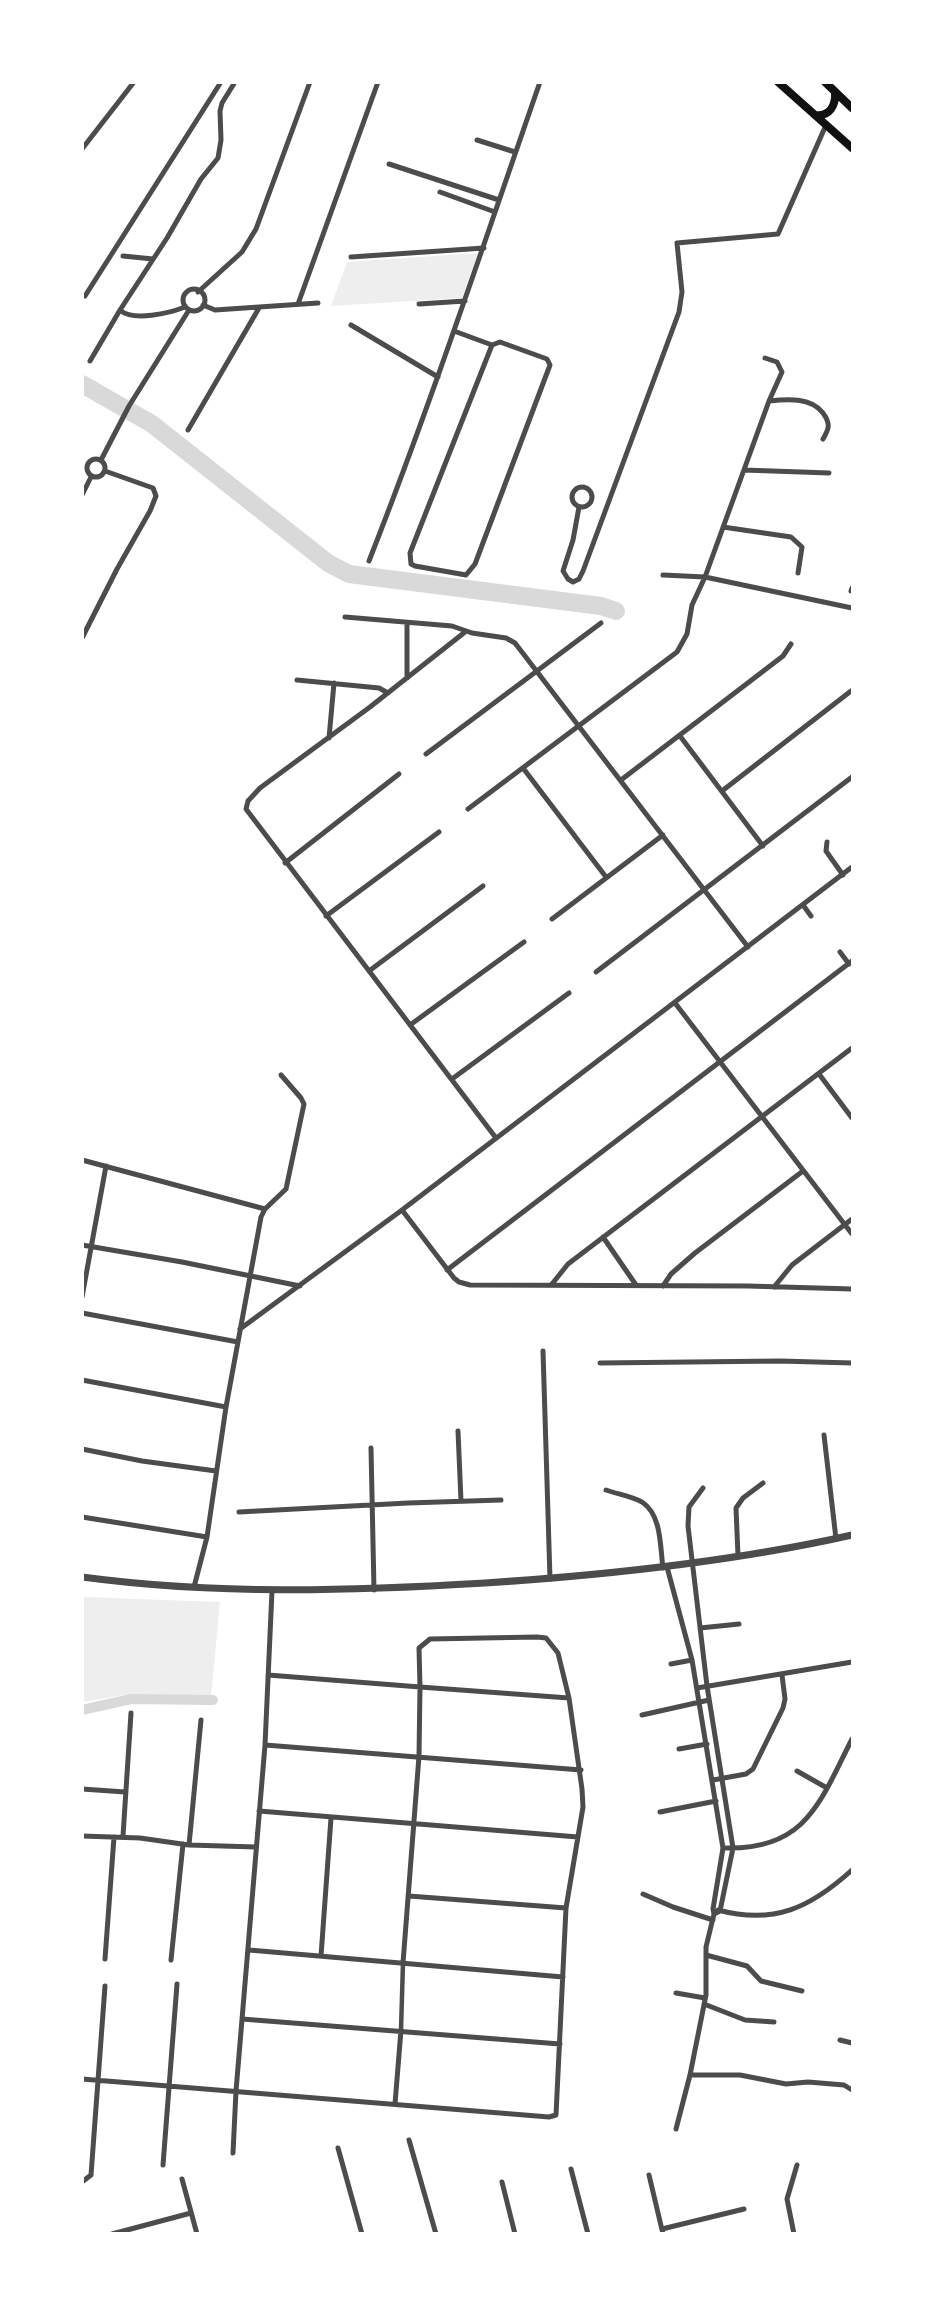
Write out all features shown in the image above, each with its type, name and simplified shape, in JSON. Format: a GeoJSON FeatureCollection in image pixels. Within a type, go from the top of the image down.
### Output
{"type":"FeatureCollection","features":[{"type":"Feature","properties":{"kind":"main road"},"geometry":{"type":"LineString","coordinates":[[778,82],[852,148]]}},
{"type":"Feature","properties":{"kind":"main road"},"geometry":{"type":"LineString","coordinates":[[825,82],[852,108]]}},
{"type":"Feature","properties":{"kind":"main road"},"geometry":{"type":"LineString","coordinates":[[815,115],[822,116],[828,113],[836,101],[835,92]]}},
{"type":"Feature","properties":{"kind":"street"},"geometry":{"type":"LineString","coordinates":[[82,149],[134,82]]}},
{"type":"Feature","properties":{"kind":"street"},"geometry":{"type":"LineString","coordinates":[[85,296],[221,82]]}},
{"type":"Feature","properties":{"kind":"street"},"geometry":{"type":"LineString","coordinates":[[90,361],[201,179],[218,158],[221,140],[220,111],[222,103],[235,82]]}},
{"type":"Feature","properties":{"kind":"street"},"geometry":{"type":"LineString","coordinates":[[198,292],[242,252],[256,229],[310,82]]}},
{"type":"Feature","properties":{"kind":"street"},"geometry":{"type":"LineString","coordinates":[[298,304],[378,82]]}},
{"type":"Feature","properties":{"kind":"street"},"geometry":{"type":"LineString","coordinates":[[369,561],[438,377],[540,82]]}},
{"type":"Feature","properties":{"kind":"street"},"geometry":{"type":"LineString","coordinates":[[579,507],[573,540],[563,571],[573,582],[579,579],[583,571],[679,312],[682,292],[676,243],[778,234],[826,125]]}},
{"type":"Feature","properties":{"kind":"street"},"geometry":{"type":"LineString","coordinates":[[477,140],[515,152]]}},
{"type":"Feature","properties":{"kind":"street"},"geometry":{"type":"LineString","coordinates":[[389,164],[499,200]]}},
{"type":"Feature","properties":{"kind":"street"},"geometry":{"type":"LineString","coordinates":[[440,192],[495,212]]}},
{"type":"Feature","properties":{"kind":"street"},"geometry":{"type":"LineString","coordinates":[[351,257],[484,248]]}},
{"type":"Feature","properties":{"kind":"street"},"geometry":{"type":"LineString","coordinates":[[123,256],[153,259]]}},
{"type":"Feature","properties":{"kind":"street"},"geometry":{"type":"LineString","coordinates":[[120,310],[129,316],[166,313],[187,308],[197,310],[203,305],[204,297],[194,290],[185,294],[183,300],[187,308]]}},
{"type":"Feature","properties":{"kind":"street"},"geometry":{"type":"LineString","coordinates":[[419,304],[465,301]]}},
{"type":"Feature","properties":{"kind":"street"},"geometry":{"type":"LineString","coordinates":[[203,305],[215,310],[318,303]]}},
{"type":"Feature","properties":{"kind":"street"},"geometry":{"type":"LineString","coordinates":[[101,460],[118,425],[187,308]]}},
{"type":"Feature","properties":{"kind":"street"},"geometry":{"type":"LineString","coordinates":[[188,430],[259,308]]}},
{"type":"Feature","properties":{"kind":"street"},"geometry":{"type":"LineString","coordinates":[[351,325],[438,377]]}},
{"type":"Feature","properties":{"kind":"street"},"geometry":{"type":"LineString","coordinates":[[454,331],[492,345],[500,342],[510,345],[547,359],[550,365],[476,564],[466,575],[415,566],[411,564],[410,553],[492,345]]}},
{"type":"Feature","properties":{"kind":"street"},"geometry":{"type":"LineString","coordinates":[[468,809],[676,652],[684,643],[692,605],[705,577],[769,401],[782,372],[777,362],[765,358]]}},
{"type":"Feature","properties":{"kind":"street"},"geometry":{"type":"LineString","coordinates":[[769,401],[814,404],[829,421],[830,427],[823,439]]}},
{"type":"Feature","properties":{"kind":"street"},"geometry":{"type":"LineString","coordinates":[[91,477],[84,464],[90,460],[101,460]]}},
{"type":"Feature","properties":{"kind":"street"},"geometry":{"type":"LineString","coordinates":[[101,460],[105,471]]}},
{"type":"Feature","properties":{"kind":"street"},"geometry":{"type":"LineString","coordinates":[[744,470],[829,473]]}},
{"type":"Feature","properties":{"kind":"street"},"geometry":{"type":"LineString","coordinates":[[91,477],[99,477],[105,471]]}},
{"type":"Feature","properties":{"kind":"street"},"geometry":{"type":"LineString","coordinates":[[82,638],[156,496],[153,488],[105,471]]}},
{"type":"Feature","properties":{"kind":"street"},"geometry":{"type":"LineString","coordinates":[[82,495],[91,477]]}},
{"type":"Feature","properties":{"kind":"street"},"geometry":{"type":"LineString","coordinates":[[723,527],[791,537],[796,540],[801,547],[798,573]]}},
{"type":"Feature","properties":{"kind":"street"},"geometry":{"type":"LineString","coordinates":[[663,574],[705,577],[852,608]]}},
{"type":"Feature","properties":{"kind":"street"},"geometry":{"type":"LineString","coordinates":[[345,617],[452,626],[465,632],[511,641],[537,670],[748,947]]}},
{"type":"Feature","properties":{"kind":"street"},"geometry":{"type":"LineString","coordinates":[[407,623],[407,678]]}},
{"type":"Feature","properties":{"kind":"street"},"geometry":{"type":"LineString","coordinates":[[426,754],[601,623]]}},
{"type":"Feature","properties":{"kind":"street"},"geometry":{"type":"LineString","coordinates":[[465,632],[329,738],[260,788],[246,806],[246,812],[496,1138]]}},
{"type":"Feature","properties":{"kind":"street"},"geometry":{"type":"LineString","coordinates":[[621,780],[783,656],[791,644]]}},
{"type":"Feature","properties":{"kind":"street"},"geometry":{"type":"LineString","coordinates":[[297,680],[379,688],[388,693]]}},
{"type":"Feature","properties":{"kind":"street"},"geometry":{"type":"LineString","coordinates":[[329,738],[334,683]]}},
{"type":"Feature","properties":{"kind":"street"},"geometry":{"type":"LineString","coordinates":[[722,791],[851,691]]}},
{"type":"Feature","properties":{"kind":"street"},"geometry":{"type":"LineString","coordinates":[[680,736],[763,846]]}},
{"type":"Feature","properties":{"kind":"street"},"geometry":{"type":"LineString","coordinates":[[523,768],[606,877]]}},
{"type":"Feature","properties":{"kind":"street"},"geometry":{"type":"LineString","coordinates":[[285,863],[399,774]]}},
{"type":"Feature","properties":{"kind":"street"},"geometry":{"type":"LineString","coordinates":[[596,972],[852,777]]}},
{"type":"Feature","properties":{"kind":"street"},"geometry":{"type":"LineString","coordinates":[[326,916],[439,832]]}},
{"type":"Feature","properties":{"kind":"street"},"geometry":{"type":"LineString","coordinates":[[552,919],[663,835]]}},
{"type":"Feature","properties":{"kind":"street"},"geometry":{"type":"LineString","coordinates":[[826,842],[826,851],[843,875]]}},
{"type":"Feature","properties":{"kind":"street"},"geometry":{"type":"LineString","coordinates":[[240,1329],[402,1210],[852,867]]}},
{"type":"Feature","properties":{"kind":"street"},"geometry":{"type":"LineString","coordinates":[[369,971],[483,886]]}},
{"type":"Feature","properties":{"kind":"street"},"geometry":{"type":"LineString","coordinates":[[803,905],[811,916]]}},
{"type":"Feature","properties":{"kind":"street"},"geometry":{"type":"LineString","coordinates":[[410,1024],[524,942]]}},
{"type":"Feature","properties":{"kind":"street"},"geometry":{"type":"LineString","coordinates":[[447,1269],[851,963],[840,952]]}},
{"type":"Feature","properties":{"kind":"street"},"geometry":{"type":"LineString","coordinates":[[452,1080],[569,993]]}},
{"type":"Feature","properties":{"kind":"street"},"geometry":{"type":"LineString","coordinates":[[675,1003],[852,1234]]}},
{"type":"Feature","properties":{"kind":"street"},"geometry":{"type":"LineString","coordinates":[[552,1284],[568,1264],[852,1048]]}},
{"type":"Feature","properties":{"kind":"street"},"geometry":{"type":"LineString","coordinates":[[819,1074],[852,1118]]}},
{"type":"Feature","properties":{"kind":"street"},"geometry":{"type":"LineString","coordinates":[[194,1587],[207,1537],[226,1407],[261,1217],[265,1209],[286,1189],[304,1104],[281,1075]]}},
{"type":"Feature","properties":{"kind":"street"},"geometry":{"type":"LineString","coordinates":[[82,1160],[265,1209]]}},
{"type":"Feature","properties":{"kind":"street"},"geometry":{"type":"LineString","coordinates":[[82,1297],[106,1166]]}},
{"type":"Feature","properties":{"kind":"street"},"geometry":{"type":"LineString","coordinates":[[663,1286],[671,1274],[695,1252],[803,1171]]}},
{"type":"Feature","properties":{"kind":"street"},"geometry":{"type":"LineString","coordinates":[[402,1210],[447,1269],[459,1282],[470,1285],[552,1284],[852,1289]]}},
{"type":"Feature","properties":{"kind":"street"},"geometry":{"type":"LineString","coordinates":[[774,1287],[792,1265],[852,1219]]}},
{"type":"Feature","properties":{"kind":"street"},"geometry":{"type":"LineString","coordinates":[[603,1237],[636,1286]]}},
{"type":"Feature","properties":{"kind":"street"},"geometry":{"type":"LineString","coordinates":[[82,1245],[300,1286]]}},
{"type":"Feature","properties":{"kind":"street"},"geometry":{"type":"LineString","coordinates":[[82,1313],[238,1342]]}},
{"type":"Feature","properties":{"kind":"street"},"geometry":{"type":"LineString","coordinates":[[543,1351],[550,1578]]}},
{"type":"Feature","properties":{"kind":"street"},"geometry":{"type":"LineString","coordinates":[[600,1363],[780,1360],[852,1363]]}},
{"type":"Feature","properties":{"kind":"street"},"geometry":{"type":"LineString","coordinates":[[82,1380],[226,1407]]}},
{"type":"Feature","properties":{"kind":"street"},"geometry":{"type":"LineString","coordinates":[[458,1431],[461,1501]]}},
{"type":"Feature","properties":{"kind":"street"},"geometry":{"type":"LineString","coordinates":[[824,1435],[836,1539]]}},
{"type":"Feature","properties":{"kind":"street"},"geometry":{"type":"LineString","coordinates":[[371,1448],[374,1590]]}},
{"type":"Feature","properties":{"kind":"street"},"geometry":{"type":"LineString","coordinates":[[82,1449],[142,1461],[216,1471]]}},
{"type":"Feature","properties":{"kind":"street"},"geometry":{"type":"LineString","coordinates":[[738,1556],[736,1508],[743,1498],[763,1483]]}},
{"type":"Feature","properties":{"kind":"street"},"geometry":{"type":"LineString","coordinates":[[704,1488],[693,1499],[687,1516],[707,1686],[733,1848],[720,1911]]}},
{"type":"Feature","properties":{"kind":"street"},"geometry":{"type":"LineString","coordinates":[[606,1490],[640,1502],[652,1512],[657,1523],[665,1567],[692,1660],[723,1848],[706,1955],[704,2001],[690,2075],[676,2129]]}},
{"type":"Feature","properties":{"kind":"street"},"geometry":{"type":"LineString","coordinates":[[239,1512],[373,1504],[501,1500]]}},
{"type":"Feature","properties":{"kind":"street"},"geometry":{"type":"LineString","coordinates":[[82,1517],[207,1537]]}},
{"type":"Feature","properties":{"kind":"street"},"geometry":{"type":"LineString","coordinates":[[82,1577],[272,1591],[374,1590],[550,1578],[665,1567],[852,1535]]}},
{"type":"Feature","properties":{"kind":"street"},"geometry":{"type":"LineString","coordinates":[[233,2153],[236,2091],[265,1745],[272,1591]]}},
{"type":"Feature","properties":{"kind":"street"},"geometry":{"type":"LineString","coordinates":[[700,1628],[739,1624]]}},
{"type":"Feature","properties":{"kind":"street"},"geometry":{"type":"LineString","coordinates":[[82,2079],[549,2117],[556,2115],[566,1908],[583,1807],[581,1770],[569,1698],[558,1653],[546,1638],[430,1639],[419,1648],[419,1756],[404,1963],[402,2031],[395,2104]]}},
{"type":"Feature","properties":{"kind":"street"},"geometry":{"type":"LineString","coordinates":[[671,1664],[692,1660]]}},
{"type":"Feature","properties":{"kind":"street"},"geometry":{"type":"LineString","coordinates":[[697,1688],[852,1662]]}},
{"type":"Feature","properties":{"kind":"street"},"geometry":{"type":"LineString","coordinates":[[268,1675],[569,1698]]}},
{"type":"Feature","properties":{"kind":"street"},"geometry":{"type":"LineString","coordinates":[[713,1780],[746,1774],[756,1765],[786,1699],[782,1675]]}},
{"type":"Feature","properties":{"kind":"street"},"geometry":{"type":"LineString","coordinates":[[642,1715],[710,1700]]}},
{"type":"Feature","properties":{"kind":"street"},"geometry":{"type":"LineString","coordinates":[[123,1836],[131,1713]]}},
{"type":"Feature","properties":{"kind":"street"},"geometry":{"type":"LineString","coordinates":[[171,1960],[201,1720]]}},
{"type":"Feature","properties":{"kind":"street"},"geometry":{"type":"LineString","coordinates":[[723,1848],[770,1844],[793,1832],[812,1815],[852,1739]]}},
{"type":"Feature","properties":{"kind":"street"},"geometry":{"type":"LineString","coordinates":[[679,1749],[707,1744]]}},
{"type":"Feature","properties":{"kind":"street"},"geometry":{"type":"LineString","coordinates":[[265,1745],[581,1770]]}},
{"type":"Feature","properties":{"kind":"street"},"geometry":{"type":"LineString","coordinates":[[797,1771],[827,1788]]}},
{"type":"Feature","properties":{"kind":"street"},"geometry":{"type":"LineString","coordinates":[[82,1789],[125,1792]]}},
{"type":"Feature","properties":{"kind":"street"},"geometry":{"type":"LineString","coordinates":[[660,1812],[716,1801]]}},
{"type":"Feature","properties":{"kind":"street"},"geometry":{"type":"LineString","coordinates":[[259,1811],[578,1837]]}},
{"type":"Feature","properties":{"kind":"street"},"geometry":{"type":"LineString","coordinates":[[321,1956],[332,1818]]}},
{"type":"Feature","properties":{"kind":"street"},"geometry":{"type":"LineString","coordinates":[[82,1836],[123,1836],[186,1845],[256,1847]]}},
{"type":"Feature","properties":{"kind":"street"},"geometry":{"type":"LineString","coordinates":[[105,1959],[114,1837]]}},
{"type":"Feature","properties":{"kind":"street"},"geometry":{"type":"LineString","coordinates":[[643,1894],[689,1913],[713,1914],[720,1911],[742,1916],[773,1915],[792,1910],[830,1889],[852,1870]]}},
{"type":"Feature","properties":{"kind":"street"},"geometry":{"type":"LineString","coordinates":[[409,1896],[566,1908]]}},
{"type":"Feature","properties":{"kind":"street"},"geometry":{"type":"LineString","coordinates":[[249,1950],[563,1977]]}},
{"type":"Feature","properties":{"kind":"street"},"geometry":{"type":"LineString","coordinates":[[706,1955],[747,1966],[761,1981],[802,1991]]}},
{"type":"Feature","properties":{"kind":"street"},"geometry":{"type":"LineString","coordinates":[[163,2165],[177,1984]]}},
{"type":"Feature","properties":{"kind":"street"},"geometry":{"type":"LineString","coordinates":[[82,2182],[91,2175],[105,1986]]}},
{"type":"Feature","properties":{"kind":"street"},"geometry":{"type":"LineString","coordinates":[[676,1993],[704,2001],[745,2020],[774,2022]]}},
{"type":"Feature","properties":{"kind":"street"},"geometry":{"type":"LineString","coordinates":[[242,2019],[560,2044]]}},
{"type":"Feature","properties":{"kind":"street"},"geometry":{"type":"LineString","coordinates":[[840,2040],[852,2043]]}},
{"type":"Feature","properties":{"kind":"street"},"geometry":{"type":"LineString","coordinates":[[690,2075],[740,2075],[786,2085],[808,2082],[844,2085],[852,2090]]}},
{"type":"Feature","properties":{"kind":"street"},"geometry":{"type":"LineString","coordinates":[[409,2140],[436,2234]]}},
{"type":"Feature","properties":{"kind":"street"},"geometry":{"type":"LineString","coordinates":[[338,2148],[362,2234]]}},
{"type":"Feature","properties":{"kind":"street"},"geometry":{"type":"LineString","coordinates":[[794,2234],[787,2199],[797,2164]]}},
{"type":"Feature","properties":{"kind":"street"},"geometry":{"type":"LineString","coordinates":[[571,2169],[588,2234]]}},
{"type":"Feature","properties":{"kind":"street"},"geometry":{"type":"LineString","coordinates":[[649,2175],[662,2231],[744,2209]]}},
{"type":"Feature","properties":{"kind":"street"},"geometry":{"type":"LineString","coordinates":[[182,2179],[197,2234]]}},
{"type":"Feature","properties":{"kind":"street"},"geometry":{"type":"LineString","coordinates":[[502,2182],[514,2234]]}},
{"type":"Feature","properties":{"kind":"street"},"geometry":{"type":"LineString","coordinates":[[112,2234],[191,2212]]}},
{"type":"Feature","properties":{"kind":"shaded area"},"geometry":{"type":"Polygon","coordinates":[[[478,253],[462,298],[331,306],[347,262],[478,253]]]}},
{"type":"Feature","properties":{"kind":"shaded area"},"geometry":{"type":"Polygon","coordinates":[[[83,1597],[220,1602],[211,1697],[130,1694],[83,1702],[83,1597]]]}},
{"type":"Feature","properties":{"kind":"waterway"},"geometry":{"type":"LineString","coordinates":[[82,384],[152,424],[328,563],[349,574],[601,606],[616,611]]}},
{"type":"Feature","properties":{"kind":"waterway"},"geometry":{"type":"LineString","coordinates":[[82,1710],[131,1699],[213,1700]]}}]}
